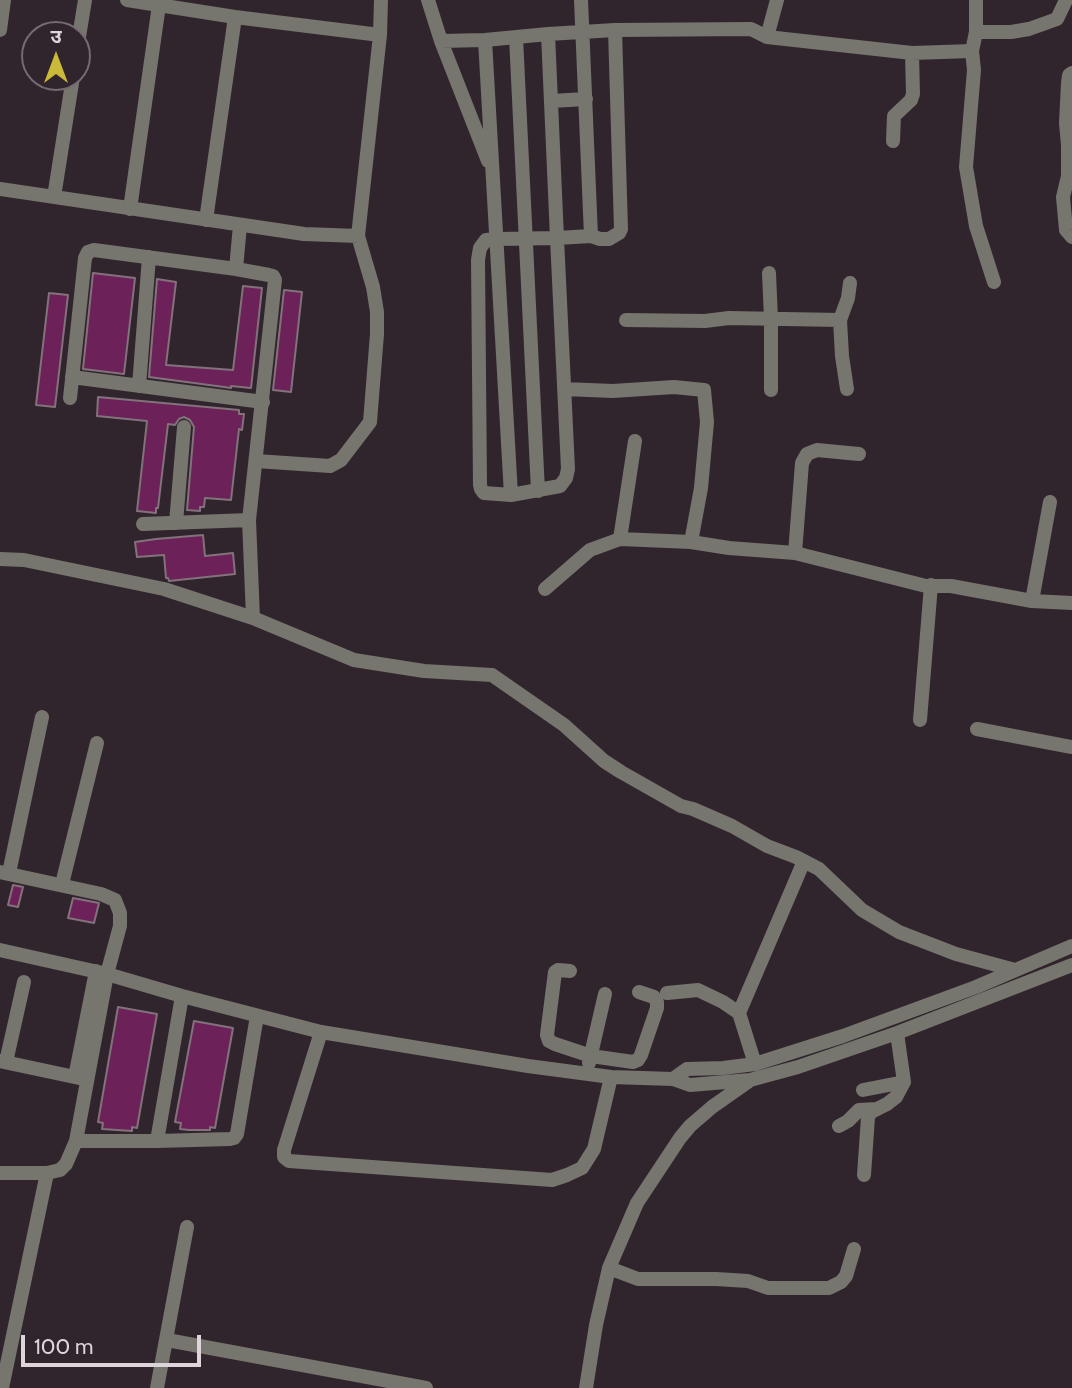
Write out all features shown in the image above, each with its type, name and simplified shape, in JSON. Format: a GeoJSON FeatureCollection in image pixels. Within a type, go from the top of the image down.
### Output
{"type":"FeatureCollection","features":[{"type":"Feature","properties":{"kind":"street"},"geometry":{"type":"LineString","coordinates":[[0,30],[4,0]]}},
{"type":"Feature","properties":{"kind":"street"},"geometry":{"type":"LineString","coordinates":[[82,21],[85,0]]}},
{"type":"Feature","properties":{"kind":"street"},"geometry":{"type":"LineString","coordinates":[[127,0],[380,36]]}},
{"type":"Feature","properties":{"kind":"street"},"geometry":{"type":"LineString","coordinates":[[256,461],[330,466],[341,460],[370,422],[377,312],[373,287],[358,236],[382,0]]}},
{"type":"Feature","properties":{"kind":"street"},"geometry":{"type":"LineString","coordinates":[[428,0],[441,41],[494,175]]}},
{"type":"Feature","properties":{"kind":"street"},"geometry":{"type":"LineString","coordinates":[[580,0],[591,236]]}},
{"type":"Feature","properties":{"kind":"street"},"geometry":{"type":"LineString","coordinates":[[768,37],[777,0]]}},
{"type":"Feature","properties":{"kind":"street"},"geometry":{"type":"LineString","coordinates":[[976,0],[976,32],[972,51],[974,70],[966,167],[976,226],[994,282]]}},
{"type":"Feature","properties":{"kind":"street"},"geometry":{"type":"LineString","coordinates":[[976,32],[1029,30],[1057,19],[1066,0]]}},
{"type":"Feature","properties":{"kind":"street"},"geometry":{"type":"LineString","coordinates":[[130,209],[159,5]]}},
{"type":"Feature","properties":{"kind":"street"},"geometry":{"type":"LineString","coordinates":[[206,220],[235,17]]}},
{"type":"Feature","properties":{"kind":"street"},"geometry":{"type":"LineString","coordinates":[[441,41],[615,30],[751,29],[768,37],[912,53],[972,51]]}},
{"type":"Feature","properties":{"kind":"street"},"geometry":{"type":"LineString","coordinates":[[548,34],[557,238],[568,469],[560,486],[511,495],[484,493],[480,485],[478,260],[481,248],[486,240],[557,238],[591,236],[609,239],[619,233],[615,30]]}},
{"type":"Feature","properties":{"kind":"street"},"geometry":{"type":"LineString","coordinates":[[516,37],[538,491]]}},
{"type":"Feature","properties":{"kind":"street"},"geometry":{"type":"LineString","coordinates":[[485,40],[511,495]]}},
{"type":"Feature","properties":{"kind":"street"},"geometry":{"type":"LineString","coordinates":[[893,141],[894,116],[911,100],[913,94],[912,53]]}},
{"type":"Feature","properties":{"kind":"street"},"geometry":{"type":"LineString","coordinates":[[1072,73],[1068,83],[1066,122],[1068,176],[1063,197],[1066,230],[1072,237]]}},
{"type":"Feature","properties":{"kind":"street"},"geometry":{"type":"LineString","coordinates":[[54,197],[71,91]]}},
{"type":"Feature","properties":{"kind":"street"},"geometry":{"type":"LineString","coordinates":[[551,101],[586,99]]}},
{"type":"Feature","properties":{"kind":"street"},"geometry":{"type":"LineString","coordinates":[[0,190],[304,234],[358,236]]}},
{"type":"Feature","properties":{"kind":"street"},"geometry":{"type":"LineString","coordinates":[[236,269],[240,225]]}},
{"type":"Feature","properties":{"kind":"street"},"geometry":{"type":"LineString","coordinates":[[70,398],[85,258],[88,252],[94,250],[149,257],[273,276],[275,279],[263,402],[249,520],[253,618]]}},
{"type":"Feature","properties":{"kind":"street"},"geometry":{"type":"LineString","coordinates":[[139,386],[149,257]]}},
{"type":"Feature","properties":{"kind":"street"},"geometry":{"type":"LineString","coordinates":[[769,273],[771,390]]}},
{"type":"Feature","properties":{"kind":"street"},"geometry":{"type":"LineString","coordinates":[[847,389],[840,320],[848,298],[850,282]]}},
{"type":"Feature","properties":{"kind":"street"},"geometry":{"type":"LineString","coordinates":[[626,320],[840,320]]}},
{"type":"Feature","properties":{"kind":"street"},"geometry":{"type":"LineString","coordinates":[[72,377],[263,402]]}},
{"type":"Feature","properties":{"kind":"street"},"geometry":{"type":"LineString","coordinates":[[564,389],[613,391],[674,387],[704,390],[706,422],[701,488],[691,542]]}},
{"type":"Feature","properties":{"kind":"street"},"geometry":{"type":"LineString","coordinates":[[176,523],[184,427]]}},
{"type":"Feature","properties":{"kind":"street"},"geometry":{"type":"LineString","coordinates":[[620,539],[635,441]]}},
{"type":"Feature","properties":{"kind":"street"},"geometry":{"type":"LineString","coordinates":[[795,554],[802,463],[807,454],[817,450],[859,454]]}},
{"type":"Feature","properties":{"kind":"street"},"geometry":{"type":"LineString","coordinates":[[1032,601],[1050,502]]}},
{"type":"Feature","properties":{"kind":"street"},"geometry":{"type":"LineString","coordinates":[[143,524],[249,520]]}},
{"type":"Feature","properties":{"kind":"street"},"geometry":{"type":"LineString","coordinates":[[545,589],[590,550],[620,539],[691,542],[795,554],[909,582],[951,586],[1032,601],[1072,603]]}},
{"type":"Feature","properties":{"kind":"street"},"geometry":{"type":"LineString","coordinates":[[0,559],[24,560],[164,589],[253,618],[354,660],[424,671],[492,675],[564,725],[604,761],[621,772],[681,806],[694,809],[818,869],[862,910],[900,932],[956,954],[1015,970]]}},
{"type":"Feature","properties":{"kind":"street"},"geometry":{"type":"LineString","coordinates":[[920,720],[931,585]]}},
{"type":"Feature","properties":{"kind":"street"},"geometry":{"type":"LineString","coordinates":[[0,1173],[47,1173],[65,1166],[76,1141],[81,1078],[101,972],[120,926],[120,913],[115,900],[102,894],[4,872],[42,717]]}},
{"type":"Feature","properties":{"kind":"street"},"geometry":{"type":"LineString","coordinates":[[977,729],[1072,747]]}},
{"type":"Feature","properties":{"kind":"street"},"geometry":{"type":"LineString","coordinates":[[62,884],[97,743]]}},
{"type":"Feature","properties":{"kind":"street"},"geometry":{"type":"LineString","coordinates":[[739,1013],[804,861]]}},
{"type":"Feature","properties":{"kind":"street"},"geometry":{"type":"LineString","coordinates":[[673,1079],[687,1069],[755,1064],[843,1036],[976,987],[1072,946]]}},
{"type":"Feature","properties":{"kind":"street"},"geometry":{"type":"LineString","coordinates":[[0,950],[101,972],[320,1032],[528,1066],[611,1077],[673,1079],[690,1085],[750,1080],[798,1067],[897,1033],[1072,965]]}},
{"type":"Feature","properties":{"kind":"street"},"geometry":{"type":"LineString","coordinates":[[570,971],[555,972],[547,1035],[549,1041],[555,1044],[591,1056],[633,1062],[638,1060],[657,1008],[654,997],[639,992]]}},
{"type":"Feature","properties":{"kind":"street"},"geometry":{"type":"LineString","coordinates":[[24,982],[3,1062],[81,1078]]}},
{"type":"Feature","properties":{"kind":"street"},"geometry":{"type":"LineString","coordinates":[[667,993],[698,990],[739,1013],[755,1064]]}},
{"type":"Feature","properties":{"kind":"street"},"geometry":{"type":"LineString","coordinates":[[587,1074],[605,994]]}},
{"type":"Feature","properties":{"kind":"street"},"geometry":{"type":"LineString","coordinates":[[157,1141],[182,996]]}},
{"type":"Feature","properties":{"kind":"street"},"geometry":{"type":"LineString","coordinates":[[76,1141],[230,1139],[237,1134],[257,1016]]}},
{"type":"Feature","properties":{"kind":"street"},"geometry":{"type":"LineString","coordinates":[[320,1032],[284,1150],[284,1157],[289,1161],[552,1180],[582,1168],[594,1149],[611,1077]]}},
{"type":"Feature","properties":{"kind":"street"},"geometry":{"type":"LineString","coordinates":[[864,1175],[868,1117],[871,1112],[896,1097],[904,1082],[897,1033]]}},
{"type":"Feature","properties":{"kind":"street"},"geometry":{"type":"LineString","coordinates":[[586,1388],[609,1268],[637,1203],[690,1126],[750,1080]]}},
{"type":"Feature","properties":{"kind":"street"},"geometry":{"type":"LineString","coordinates":[[863,1090],[904,1082]]}},
{"type":"Feature","properties":{"kind":"street"},"geometry":{"type":"LineString","coordinates":[[839,1126],[859,1110],[877,1109]]}},
{"type":"Feature","properties":{"kind":"street"},"geometry":{"type":"LineString","coordinates":[[2,1388],[47,1173]]}},
{"type":"Feature","properties":{"kind":"street"},"geometry":{"type":"LineString","coordinates":[[157,1388],[187,1227]]}},
{"type":"Feature","properties":{"kind":"street"},"geometry":{"type":"LineString","coordinates":[[609,1268],[638,1279],[716,1279],[748,1281],[768,1288],[830,1288],[846,1276],[854,1249]]}},
{"type":"Feature","properties":{"kind":"street"},"geometry":{"type":"LineString","coordinates":[[167,1340],[426,1388]]}},
{"type":"Feature","properties":{"kind":"building"},"geometry":{"type":"Polygon","coordinates":[[[93,273],[135,278],[124,374],[83,369],[93,273]]]}},
{"type":"Feature","properties":{"kind":"building"},"geometry":{"type":"Polygon","coordinates":[[[157,279],[176,282],[166,365],[233,370],[243,286],[262,288],[251,388],[231,388],[149,377],[157,279]]]}},
{"type":"Feature","properties":{"kind":"building"},"geometry":{"type":"Polygon","coordinates":[[[284,290],[302,292],[291,392],[273,390],[284,290]]]}},
{"type":"Feature","properties":{"kind":"building"},"geometry":{"type":"Polygon","coordinates":[[[49,293],[68,295],[55,407],[36,405],[49,293]]]}},
{"type":"Feature","properties":{"kind":"building"},"geometry":{"type":"Polygon","coordinates":[[[98,397],[239,410],[239,414],[244,414],[242,430],[239,429],[231,500],[205,498],[204,507],[200,507],[200,511],[187,510],[194,427],[190,420],[184,417],[175,425],[168,424],[156,513],[137,511],[147,421],[97,416],[98,397]]]}},
{"type":"Feature","properties":{"kind":"building"},"geometry":{"type":"Polygon","coordinates":[[[203,535],[205,556],[233,553],[235,574],[169,581],[166,578],[164,555],[137,557],[135,542],[203,535]]]}},
{"type":"Feature","properties":{"kind":"building"},"geometry":{"type":"Polygon","coordinates":[[[13,885],[23,887],[18,907],[8,905],[13,885]]]}},
{"type":"Feature","properties":{"kind":"building"},"geometry":{"type":"Polygon","coordinates":[[[73,898],[99,903],[94,923],[68,918],[73,898]]]}},
{"type":"Feature","properties":{"kind":"building"},"geometry":{"type":"Polygon","coordinates":[[[118,1007],[157,1014],[137,1128],[132,1127],[132,1131],[102,1129],[103,1123],[98,1122],[118,1007]]]}},
{"type":"Feature","properties":{"kind":"building"},"geometry":{"type":"Polygon","coordinates":[[[194,1021],[233,1028],[215,1128],[210,1127],[210,1130],[180,1129],[181,1123],[175,1122],[194,1021]]]}}]}
